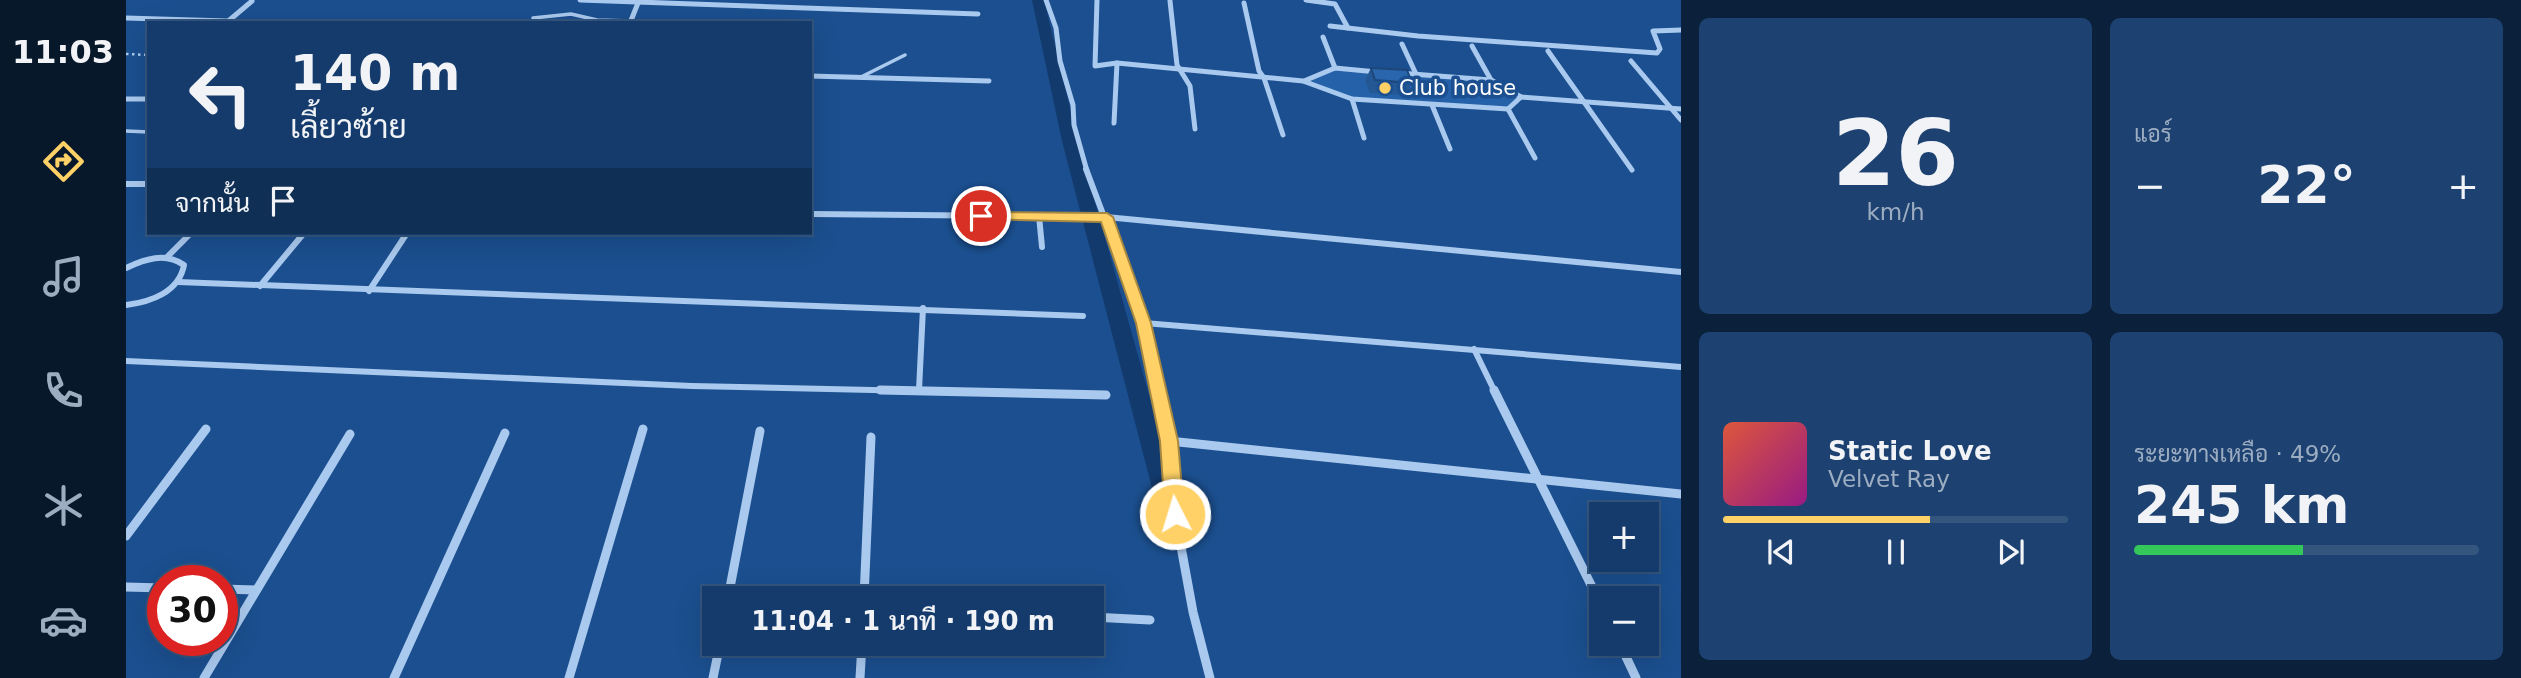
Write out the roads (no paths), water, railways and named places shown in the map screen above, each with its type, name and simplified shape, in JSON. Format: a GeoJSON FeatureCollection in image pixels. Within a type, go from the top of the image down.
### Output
{"type":"FeatureCollection","features":[{"type":"Feature","properties":{"kind":"street"},"geometry":{"type":"LineString","coordinates":[[580,0],[978,14]]}},
{"type":"Feature","properties":{"kind":"street"},"geometry":{"type":"LineString","coordinates":[[1046,0],[1056,28],[1060,61],[1073,105],[1077,136],[1088,176],[1144,323],[1169,441],[1175,514],[1193,612],[1210,678]]}},
{"type":"Feature","properties":{"kind":"street"},"geometry":{"type":"LineString","coordinates":[[1097,0],[1095,66],[1117,63],[1303,81],[1352,99],[1432,105],[1508,109],[1521,97]]}},
{"type":"Feature","properties":{"kind":"street"},"geometry":{"type":"LineString","coordinates":[[1306,0],[1335,4],[1348,28]]}},
{"type":"Feature","properties":{"kind":"street"},"geometry":{"type":"LineString","coordinates":[[227,21],[253,1]]}},
{"type":"Feature","properties":{"kind":"street"},"geometry":{"type":"LineString","coordinates":[[1170,1],[1177,65],[1183,69],[1190,84],[1195,129]]}},
{"type":"Feature","properties":{"kind":"street"},"geometry":{"type":"LineString","coordinates":[[631,21],[638,3]]}},
{"type":"Feature","properties":{"kind":"street"},"geometry":{"type":"LineString","coordinates":[[1244,3],[1259,71],[1264,78],[1283,135]]}},
{"type":"Feature","properties":{"kind":"street"},"geometry":{"type":"LineString","coordinates":[[126,18],[201,21]]}},
{"type":"Feature","properties":{"kind":"street"},"geometry":{"type":"LineString","coordinates":[[1330,26],[1424,37],[1657,53],[1660,49],[1653,31],[1681,30]]}},
{"type":"Feature","properties":{"kind":"street"},"geometry":{"type":"LineString","coordinates":[[1323,37],[1335,68]]}},
{"type":"Feature","properties":{"kind":"street"},"geometry":{"type":"LineString","coordinates":[[1402,44],[1416,74]]}},
{"type":"Feature","properties":{"kind":"street"},"geometry":{"type":"LineString","coordinates":[[1472,46],[1491,80]]}},
{"type":"Feature","properties":{"kind":"street"},"geometry":{"type":"LineString","coordinates":[[1548,51],[1632,170]]}},
{"type":"Feature","properties":{"kind":"street"},"geometry":{"type":"LineString","coordinates":[[1631,61],[1681,120]]}},
{"type":"Feature","properties":{"kind":"street"},"geometry":{"type":"LineString","coordinates":[[1114,122],[1117,63]]}},
{"type":"Feature","properties":{"kind":"street"},"geometry":{"type":"LineString","coordinates":[[1303,81],[1335,68],[1491,80],[1521,97],[1681,109]]}},
{"type":"Feature","properties":{"kind":"street"},"geometry":{"type":"LineString","coordinates":[[812,76],[989,81]]}},
{"type":"Feature","properties":{"kind":"street"},"geometry":{"type":"LineString","coordinates":[[126,99],[147,99]]}},
{"type":"Feature","properties":{"kind":"street"},"geometry":{"type":"LineString","coordinates":[[1352,99],[1364,138]]}},
{"type":"Feature","properties":{"kind":"street"},"geometry":{"type":"LineString","coordinates":[[1432,105],[1450,149]]}},
{"type":"Feature","properties":{"kind":"street"},"geometry":{"type":"LineString","coordinates":[[1508,109],[1535,158]]}},
{"type":"Feature","properties":{"kind":"street"},"geometry":{"type":"LineString","coordinates":[[126,184],[147,184]]}},
{"type":"Feature","properties":{"kind":"street"},"geometry":{"type":"LineString","coordinates":[[812,214],[1103,217],[1681,272]]}},
{"type":"Feature","properties":{"kind":"street"},"geometry":{"type":"LineString","coordinates":[[1039,216],[1042,247]]}},
{"type":"Feature","properties":{"kind":"street"},"geometry":{"type":"LineString","coordinates":[[167,257],[189,235]]}},
{"type":"Feature","properties":{"kind":"street"},"geometry":{"type":"LineString","coordinates":[[260,286],[302,235]]}},
{"type":"Feature","properties":{"kind":"street"},"geometry":{"type":"LineString","coordinates":[[369,291],[406,235]]}},
{"type":"Feature","properties":{"kind":"street"},"geometry":{"type":"LineString","coordinates":[[126,268],[152,258],[167,257],[178,259],[184,265],[184,273],[178,282],[151,300],[126,305]]}},
{"type":"Feature","properties":{"kind":"street"},"geometry":{"type":"LineString","coordinates":[[178,282],[1083,316]]}},
{"type":"Feature","properties":{"kind":"street"},"geometry":{"type":"LineString","coordinates":[[919,390],[923,308]]}},
{"type":"Feature","properties":{"kind":"street"},"geometry":{"type":"LineString","coordinates":[[1144,323],[1681,367]]}},
{"type":"Feature","properties":{"kind":"street"},"geometry":{"type":"LineString","coordinates":[[1474,349],[1592,586]]}},
{"type":"Feature","properties":{"kind":"street"},"geometry":{"type":"LineString","coordinates":[[126,362],[692,386],[1106,395]]}},
{"type":"Feature","properties":{"kind":"street"},"geometry":{"type":"LineString","coordinates":[[126,536],[205,429]]}},
{"type":"Feature","properties":{"kind":"street"},"geometry":{"type":"LineString","coordinates":[[569,678],[643,429]]}},
{"type":"Feature","properties":{"kind":"street"},"geometry":{"type":"LineString","coordinates":[[730,586],[760,431]]}},
{"type":"Feature","properties":{"kind":"street"},"geometry":{"type":"LineString","coordinates":[[394,678],[505,433]]}},
{"type":"Feature","properties":{"kind":"street"},"geometry":{"type":"LineString","coordinates":[[204,678],[350,434]]}},
{"type":"Feature","properties":{"kind":"street"},"geometry":{"type":"LineString","coordinates":[[865,586],[871,437]]}},
{"type":"Feature","properties":{"kind":"street"},"geometry":{"type":"LineString","coordinates":[[1169,441],[1681,494]]}},
{"type":"Feature","properties":{"kind":"street"},"geometry":{"type":"LineString","coordinates":[[126,587],[147,588]]}},
{"type":"Feature","properties":{"kind":"street"},"geometry":{"type":"LineString","coordinates":[[238,589],[256,590]]}},
{"type":"Feature","properties":{"kind":"street"},"geometry":{"type":"LineString","coordinates":[[1104,618],[1150,620]]}},
{"type":"Feature","properties":{"kind":"street"},"geometry":{"type":"LineString","coordinates":[[713,678],[718,656]]}},
{"type":"Feature","properties":{"kind":"street"},"geometry":{"type":"LineString","coordinates":[[860,678],[861,656]]}},
{"type":"Feature","properties":{"kind":"street"},"geometry":{"type":"LineString","coordinates":[[1626,656],[1636,678]]}},
{"type":"Feature","properties":{"kind":"lane"},"geometry":{"type":"LineString","coordinates":[[533,18],[571,14],[614,21]]}},
{"type":"Feature","properties":{"kind":"lane"},"geometry":{"type":"LineString","coordinates":[[861,77],[905,55]]}},
{"type":"Feature","properties":{"kind":"lane"},"geometry":{"type":"LineString","coordinates":[[126,131],[147,132]]}},
{"type":"Feature","properties":{"kind":"waterway"},"geometry":{"type":"LineString","coordinates":[[1038,0],[1070,141],[1177,538]]}},
{"type":"Feature","properties":{"kind":"place","name":"Club house"},"geometry":{"type":"Point","coordinates":[1385,88]}}]}
